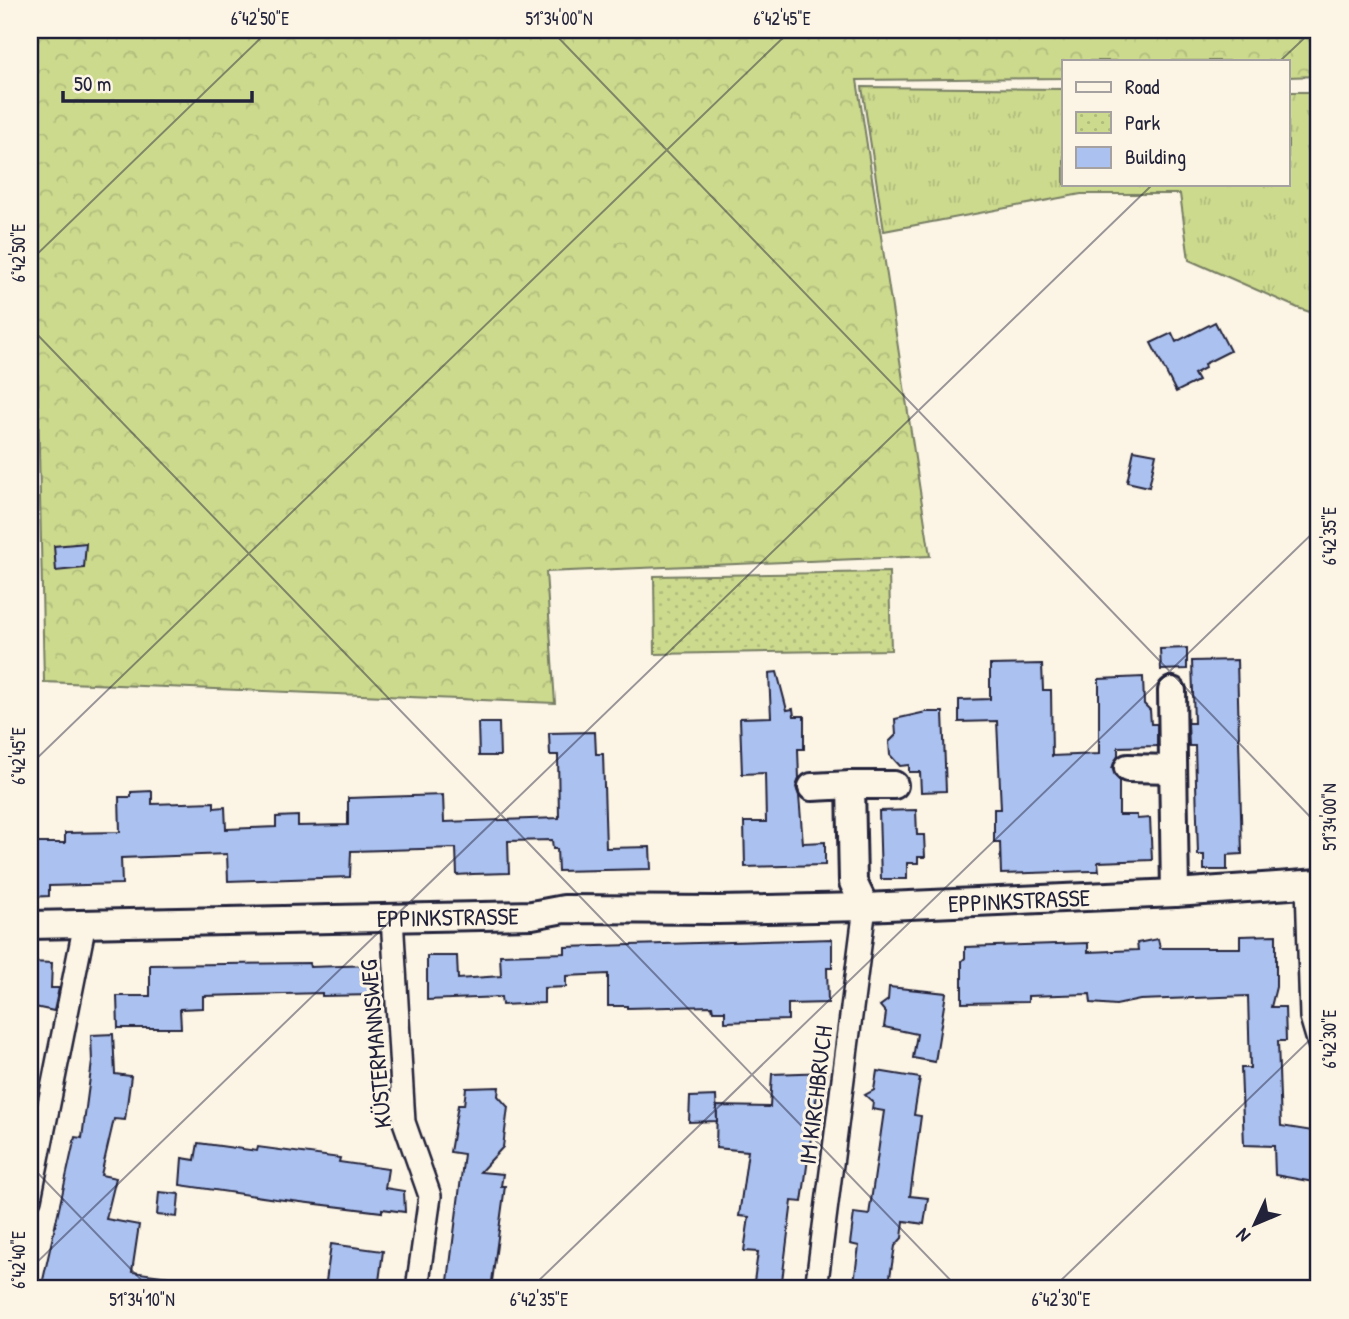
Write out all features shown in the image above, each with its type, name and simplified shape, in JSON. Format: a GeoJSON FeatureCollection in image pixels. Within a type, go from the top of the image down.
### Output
{"type":"FeatureCollection","features":[{"type":"Feature","properties":{"kind":"street"},"geometry":{"type":"LineString","coordinates":[[1172,691],[1175,893]]}},
{"type":"Feature","properties":{"kind":"street"},"geometry":{"type":"LineString","coordinates":[[1128,768],[1173,769]]}},
{"type":"Feature","properties":{"kind":"street"},"geometry":{"type":"LineString","coordinates":[[851,785],[853,882],[865,907]]}},
{"type":"Feature","properties":{"kind":"street"},"geometry":{"type":"LineString","coordinates":[[811,787],[894,785]]}},
{"type":"Feature","properties":{"kind":"street"},"geometry":{"type":"LineString","coordinates":[[1313,884],[1311,1017],[1319,1044]]}},
{"type":"Feature","properties":{"kind":"street","name":"EPPINKSTRASSE"},"geometry":{"type":"LineString","coordinates":[[30,925],[533,915],[565,909],[865,907],[1313,884]]}},
{"type":"Feature","properties":{"kind":"street","name":"IM KIRCHBRUCH"},"geometry":{"type":"LineString","coordinates":[[817,1289],[865,907]]}},
{"type":"Feature","properties":{"kind":"street","name":"KÜSTERMANNSWEG"},"geometry":{"type":"LineString","coordinates":[[392,917],[404,1122],[430,1196],[417,1289]]}},
{"type":"Feature","properties":{"kind":"street"},"geometry":{"type":"LineString","coordinates":[[30,1199],[85,923]]}},
{"type":"Feature","properties":{"kind":"green space"},"geometry":{"type":"Polygon","coordinates":[[[30,30],[1319,30],[1319,76],[1290,77],[1290,60],[1062,60],[1062,78],[857,80],[930,556],[546,572],[555,703],[44,682],[30,30]]]}},
{"type":"Feature","properties":{"kind":"green space"},"geometry":{"type":"Polygon","coordinates":[[[862,87],[1062,89],[1062,186],[1290,186],[1290,92],[1319,92],[1319,315],[1189,260],[1180,194],[1081,194],[884,231],[862,87]]]}},
{"type":"Feature","properties":{"kind":"green space"},"geometry":{"type":"Polygon","coordinates":[[[889,572],[891,650],[655,654],[654,576],[889,572]]]}},
{"type":"Feature","properties":{"kind":"building"},"geometry":{"type":"Polygon","coordinates":[[[1215,322],[1230,351],[1204,364],[1205,368],[1194,374],[1198,381],[1176,392],[1151,343],[1172,333],[1176,342],[1215,322]]]}},
{"type":"Feature","properties":{"kind":"building"},"geometry":{"type":"Polygon","coordinates":[[[1134,450],[1156,454],[1149,487],[1127,482],[1134,450]]]}},
{"type":"Feature","properties":{"kind":"building"},"geometry":{"type":"Polygon","coordinates":[[[86,543],[84,568],[56,571],[54,546],[86,543]]]}},
{"type":"Feature","properties":{"kind":"building"},"geometry":{"type":"Polygon","coordinates":[[[1187,648],[1187,669],[1161,670],[1160,649],[1187,648]]]}},
{"type":"Feature","properties":{"kind":"building"},"geometry":{"type":"Polygon","coordinates":[[[1237,660],[1242,854],[1227,855],[1227,870],[1204,870],[1204,855],[1198,855],[1195,746],[1189,746],[1188,723],[1194,723],[1192,661],[1237,660]]]}},
{"type":"Feature","properties":{"kind":"building"},"geometry":{"type":"Polygon","coordinates":[[[1042,664],[1043,690],[1051,690],[1052,756],[1099,754],[1099,679],[1143,677],[1144,704],[1150,710],[1151,724],[1157,724],[1157,746],[1118,747],[1118,756],[1112,768],[1119,780],[1119,815],[1137,815],[1137,819],[1150,818],[1152,860],[1098,862],[1099,871],[1001,874],[1000,842],[994,842],[994,809],[1001,809],[997,721],[959,722],[959,700],[990,699],[990,665],[1042,664]]]}},
{"type":"Feature","properties":{"kind":"building"},"geometry":{"type":"Polygon","coordinates":[[[777,672],[787,710],[793,709],[794,716],[804,716],[804,749],[798,749],[799,779],[796,787],[803,843],[825,842],[825,865],[745,867],[744,822],[766,822],[765,773],[742,774],[740,718],[771,717],[769,673],[777,672]]]}},
{"type":"Feature","properties":{"kind":"building"},"geometry":{"type":"Polygon","coordinates":[[[926,712],[943,712],[946,791],[921,792],[920,772],[909,772],[909,765],[900,766],[890,755],[889,742],[896,735],[895,719],[926,712]]]}},
{"type":"Feature","properties":{"kind":"building"},"geometry":{"type":"Polygon","coordinates":[[[478,723],[499,723],[500,756],[479,756],[478,723]]]}},
{"type":"Feature","properties":{"kind":"building"},"geometry":{"type":"Polygon","coordinates":[[[595,732],[596,754],[603,754],[606,848],[650,847],[651,869],[558,871],[557,849],[553,849],[552,840],[508,841],[509,873],[457,875],[456,848],[351,851],[350,877],[228,881],[227,854],[121,858],[122,884],[49,886],[49,896],[30,897],[30,843],[65,843],[65,833],[120,832],[119,797],[131,797],[131,792],[152,791],[152,804],[214,802],[214,808],[225,807],[226,829],[276,827],[276,817],[298,816],[298,826],[348,825],[348,798],[443,795],[444,822],[559,818],[558,755],[550,755],[549,733],[595,732]]]}},
{"type":"Feature","properties":{"kind":"building"},"geometry":{"type":"Polygon","coordinates":[[[916,810],[917,835],[924,835],[925,857],[918,857],[918,863],[907,863],[907,879],[881,879],[879,811],[916,810]]]}},
{"type":"Feature","properties":{"kind":"building"},"geometry":{"type":"Polygon","coordinates":[[[1276,935],[1276,987],[1271,1007],[1285,1007],[1286,1041],[1278,1041],[1281,1126],[1319,1132],[1319,1183],[1275,1175],[1274,1146],[1244,1145],[1241,1068],[1250,1068],[1248,996],[1140,1000],[1116,1005],[1091,1003],[1090,994],[1028,996],[1028,1002],[962,1003],[962,961],[965,958],[965,947],[1088,943],[1088,952],[1138,950],[1137,943],[1158,939],[1160,948],[1240,948],[1240,936],[1276,935]]]}},
{"type":"Feature","properties":{"kind":"building"},"geometry":{"type":"Polygon","coordinates":[[[832,939],[832,968],[827,968],[828,1003],[788,1004],[788,1020],[725,1022],[725,1011],[713,1011],[712,1006],[608,1006],[608,974],[566,976],[566,987],[544,988],[544,1003],[502,1005],[501,997],[427,1000],[427,956],[457,956],[458,979],[501,976],[500,955],[565,953],[565,947],[832,939]]]}},
{"type":"Feature","properties":{"kind":"building"},"geometry":{"type":"Polygon","coordinates":[[[30,962],[52,963],[51,988],[59,988],[54,1011],[30,1006],[30,962]]]}},
{"type":"Feature","properties":{"kind":"building"},"geometry":{"type":"Polygon","coordinates":[[[309,963],[310,967],[374,965],[375,995],[322,996],[322,993],[203,996],[203,1008],[180,1009],[181,1028],[118,1028],[117,996],[150,996],[150,965],[309,963]]]}},
{"type":"Feature","properties":{"kind":"building"},"geometry":{"type":"Polygon","coordinates":[[[889,987],[946,993],[935,1062],[913,1058],[917,1034],[884,1027],[886,1013],[880,1006],[888,1000],[889,987]]]}},
{"type":"Feature","properties":{"kind":"building"},"geometry":{"type":"Polygon","coordinates":[[[113,1034],[115,1074],[131,1076],[125,1120],[114,1119],[101,1175],[116,1178],[106,1219],[139,1225],[132,1272],[170,1277],[169,1289],[41,1289],[75,1137],[82,1138],[92,1062],[91,1035],[113,1034]]]}},
{"type":"Feature","properties":{"kind":"building"},"geometry":{"type":"Polygon","coordinates":[[[877,1071],[920,1078],[914,1115],[921,1116],[910,1196],[928,1198],[924,1224],[904,1221],[902,1238],[895,1246],[888,1289],[853,1289],[859,1246],[850,1244],[854,1213],[869,1215],[884,1111],[872,1109],[873,1102],[865,1095],[874,1090],[877,1071]]]}},
{"type":"Feature","properties":{"kind":"building"},"geometry":{"type":"Polygon","coordinates":[[[827,1072],[824,1094],[817,1094],[802,1202],[792,1201],[781,1289],[753,1289],[758,1252],[744,1251],[749,1217],[739,1216],[748,1151],[716,1148],[717,1106],[770,1107],[772,1074],[827,1072]]]}},
{"type":"Feature","properties":{"kind":"building"},"geometry":{"type":"Polygon","coordinates":[[[499,1087],[498,1096],[508,1107],[503,1147],[480,1172],[503,1174],[501,1186],[505,1186],[491,1289],[447,1289],[464,1154],[450,1152],[458,1105],[464,1105],[466,1088],[499,1087]]]}},
{"type":"Feature","properties":{"kind":"building"},"geometry":{"type":"Polygon","coordinates":[[[716,1096],[717,1121],[689,1122],[690,1097],[716,1096]]]}},
{"type":"Feature","properties":{"kind":"building"},"geometry":{"type":"Polygon","coordinates":[[[198,1143],[257,1151],[258,1147],[340,1158],[339,1162],[388,1169],[385,1188],[404,1191],[405,1212],[382,1209],[382,1212],[180,1185],[182,1158],[195,1160],[198,1143]]]}},
{"type":"Feature","properties":{"kind":"building"},"geometry":{"type":"Polygon","coordinates":[[[159,1192],[179,1194],[177,1217],[157,1215],[159,1192]]]}},
{"type":"Feature","properties":{"kind":"building"},"geometry":{"type":"Polygon","coordinates":[[[331,1244],[383,1251],[378,1289],[325,1289],[331,1244]]]}}]}
